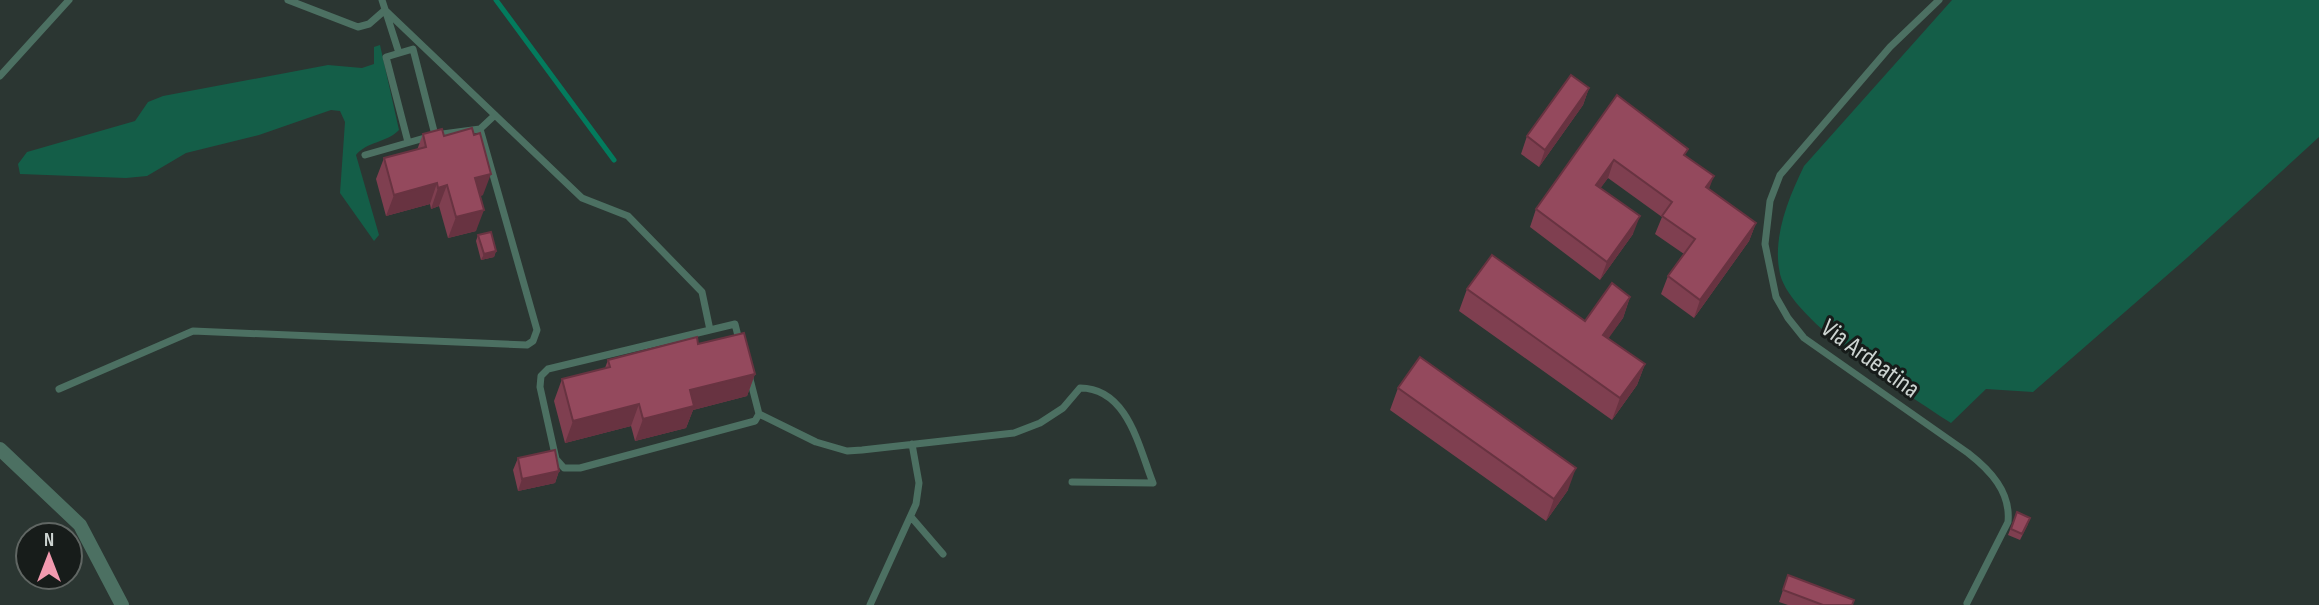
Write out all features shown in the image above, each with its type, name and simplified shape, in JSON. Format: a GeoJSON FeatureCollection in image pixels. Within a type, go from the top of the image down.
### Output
{"type":"FeatureCollection","features":[{"type":"Feature","properties":{"kind":"street"},"geometry":{"type":"LineString","coordinates":[[0,449],[80,525],[122,605]]}},
{"type":"Feature","properties":{"kind":"lane"},"geometry":{"type":"LineString","coordinates":[[0,76],[69,0]]}},
{"type":"Feature","properties":{"kind":"lane"},"geometry":{"type":"LineString","coordinates":[[288,0],[358,27],[369,24],[385,10]]}},
{"type":"Feature","properties":{"kind":"lane"},"geometry":{"type":"LineString","coordinates":[[382,0],[399,53]]}},
{"type":"Feature","properties":{"kind":"lane","name":"Via Ardeatina"},"geometry":{"type":"LineString","coordinates":[[1939,0],[1890,47],[1780,175],[1770,201],[1765,244],[1776,297],[1804,338],[1968,453],[1987,470],[2001,488],[2008,508],[2008,522],[1967,603]]}},
{"type":"Feature","properties":{"kind":"lane"},"geometry":{"type":"LineString","coordinates":[[385,10],[582,198],[628,216],[702,292],[710,330]]}},
{"type":"Feature","properties":{"kind":"lane"},"geometry":{"type":"LineString","coordinates":[[408,142],[386,57],[399,53],[413,50],[435,135]]}},
{"type":"Feature","properties":{"kind":"lane"},"geometry":{"type":"LineString","coordinates":[[365,155],[435,135],[480,129],[495,115]]}},
{"type":"Feature","properties":{"kind":"lane"},"geometry":{"type":"LineString","coordinates":[[59,389],[193,331],[527,345],[533,341],[537,330],[480,129]]}},
{"type":"Feature","properties":{"kind":"lane"},"geometry":{"type":"LineString","coordinates":[[742,349],[735,324],[548,369],[541,376],[540,387],[556,458],[564,468],[580,468],[755,421],[759,414],[745,362]]}},
{"type":"Feature","properties":{"kind":"lane"},"geometry":{"type":"LineString","coordinates":[[759,414],[816,442],[847,451],[1014,433],[1063,408],[1080,388],[1091,388],[1112,398],[1124,413],[1153,483],[1072,482]]}},
{"type":"Feature","properties":{"kind":"lane"},"geometry":{"type":"LineString","coordinates":[[870,605],[912,518],[919,483],[912,443]]}},
{"type":"Feature","properties":{"kind":"lane"},"geometry":{"type":"LineString","coordinates":[[912,518],[943,554]]}},
{"type":"Feature","properties":{"kind":"green space"},"geometry":{"type":"Polygon","coordinates":[[[1952,0],[2319,0],[2319,137],[2188,257],[2033,392],[1986,389],[1951,423],[1854,356],[1806,313],[1789,293],[1780,274],[1778,247],[1783,219],[1804,166],[1952,0]]]}},
{"type":"Feature","properties":{"kind":"green space"},"geometry":{"type":"Polygon","coordinates":[[[380,45],[399,130],[365,147],[356,155],[379,235],[374,241],[340,193],[345,122],[340,111],[331,110],[259,135],[186,153],[147,176],[126,178],[20,174],[18,164],[27,152],[135,121],[148,102],[163,96],[328,65],[362,68],[374,64],[374,47],[380,45]]]}},
{"type":"Feature","properties":{"kind":"building"},"geometry":{"type":"Polygon","coordinates":[[[1571,75],[1589,88],[1545,150],[1527,136],[1571,75]]]}},
{"type":"Feature","properties":{"kind":"building"},"geometry":{"type":"Polygon","coordinates":[[[1617,95],[1688,149],[1684,155],[1714,176],[1706,187],[1756,223],[1700,300],[1668,276],[1695,239],[1662,216],[1672,202],[1614,160],[1596,185],[1640,216],[1607,262],[1536,209],[1617,95]]]}},
{"type":"Feature","properties":{"kind":"building"},"geometry":{"type":"Polygon","coordinates":[[[472,128],[474,135],[480,133],[491,174],[475,178],[484,210],[456,217],[447,185],[438,188],[437,183],[394,195],[384,158],[426,147],[423,134],[442,129],[444,136],[472,128]]]}},
{"type":"Feature","properties":{"kind":"building"},"geometry":{"type":"Polygon","coordinates":[[[491,232],[496,251],[484,254],[478,235],[491,232]]]}},
{"type":"Feature","properties":{"kind":"building"},"geometry":{"type":"Polygon","coordinates":[[[1492,255],[1585,321],[1612,283],[1630,297],[1603,335],[1645,364],[1620,398],[1467,289],[1492,255]]]}},
{"type":"Feature","properties":{"kind":"building"},"geometry":{"type":"Polygon","coordinates":[[[744,333],[755,374],[690,390],[694,406],[643,419],[639,404],[573,421],[562,379],[610,367],[608,360],[697,337],[698,344],[744,333]]]}},
{"type":"Feature","properties":{"kind":"building"},"geometry":{"type":"Polygon","coordinates":[[[1420,357],[1576,468],[1554,499],[1398,388],[1420,357]]]}},
{"type":"Feature","properties":{"kind":"building"},"geometry":{"type":"Polygon","coordinates":[[[555,450],[559,471],[522,479],[518,458],[555,450]]]}},
{"type":"Feature","properties":{"kind":"building"},"geometry":{"type":"Polygon","coordinates":[[[2017,512],[2030,518],[2022,534],[2011,529],[2017,512]]]}},
{"type":"Feature","properties":{"kind":"building"},"geometry":{"type":"Polygon","coordinates":[[[1788,575],[1854,600],[1852,605],[1823,605],[1783,590],[1788,575]]]}},
{"type":"Feature","properties":{"kind":"waterway"},"geometry":{"type":"LineString","coordinates":[[496,0],[614,160]]}}]}
